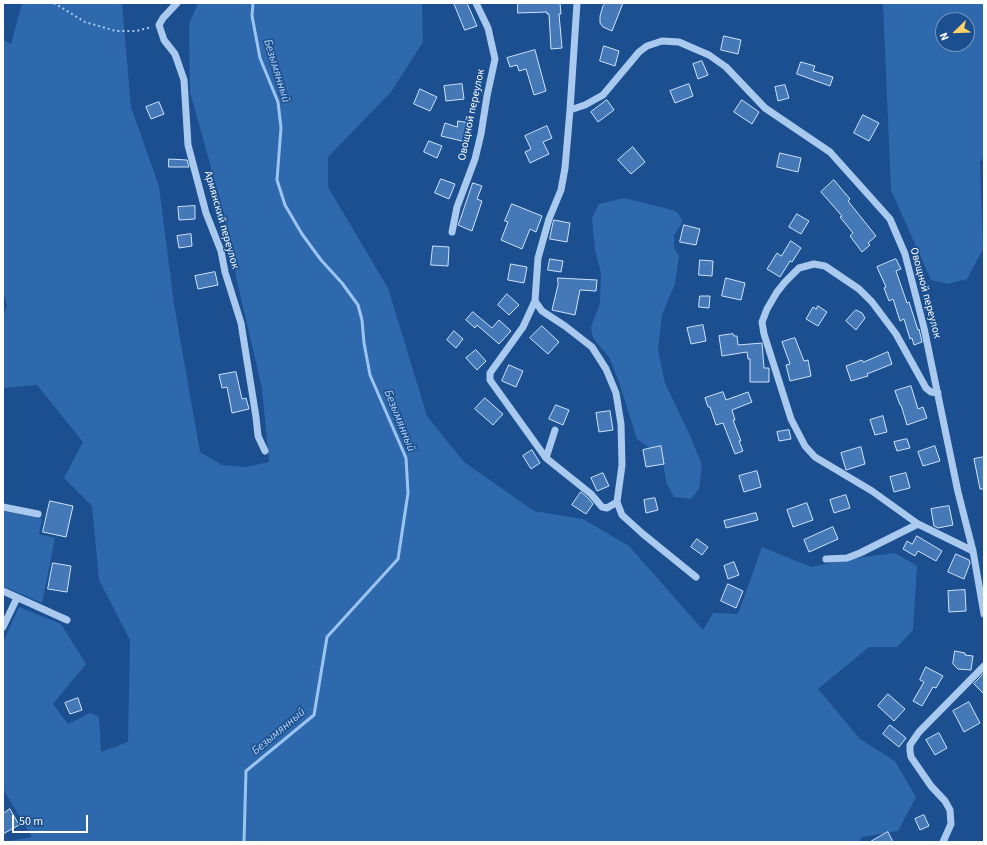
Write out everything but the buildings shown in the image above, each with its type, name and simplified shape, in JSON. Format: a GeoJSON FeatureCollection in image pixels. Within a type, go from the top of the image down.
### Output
{"type":"FeatureCollection","features":[{"type":"Feature","properties":{"kind":"street"},"geometry":{"type":"LineString","coordinates":[[159,25],[162,18],[177,3]]}},
{"type":"Feature","properties":{"kind":"street","name":"Овощной переулок"},"geometry":{"type":"LineString","coordinates":[[452,232],[457,207],[475,159],[495,59],[488,28],[476,3]]}},
{"type":"Feature","properties":{"kind":"street"},"geometry":{"type":"LineString","coordinates":[[577,3],[570,110],[561,190],[549,218],[538,258],[535,301],[523,327],[490,373],[490,380],[546,458],[591,494],[602,507],[607,508],[617,502]]}},
{"type":"Feature","properties":{"kind":"street","name":"Армянский переулок"},"geometry":{"type":"LineString","coordinates":[[159,25],[164,40],[175,54],[184,80],[188,145],[206,213],[221,251],[225,272],[241,323],[258,436],[265,451]]}},
{"type":"Feature","properties":{"kind":"street","name":"Овощной переулок"},"geometry":{"type":"LineString","coordinates":[[570,110],[585,105],[603,95],[639,52],[647,46],[662,41],[679,42],[709,55],[726,67],[765,108],[830,152],[890,219],[905,254],[924,328],[958,492],[973,551],[984,614]]}},
{"type":"Feature","properties":{"kind":"street"},"geometry":{"type":"LineString","coordinates":[[938,393],[931,392],[926,388],[896,334],[872,302],[859,289],[825,266],[814,264],[799,268],[777,292],[767,309],[762,322],[764,334],[791,419],[804,446],[815,457],[872,490],[918,524],[973,551]]}},
{"type":"Feature","properties":{"kind":"street"},"geometry":{"type":"LineString","coordinates":[[535,301],[542,311],[565,326],[592,347],[606,369],[616,393],[621,424],[622,465],[617,502],[622,515],[696,577]]}},
{"type":"Feature","properties":{"kind":"street"},"geometry":{"type":"LineString","coordinates":[[546,458],[555,430]]}},
{"type":"Feature","properties":{"kind":"street"},"geometry":{"type":"LineString","coordinates":[[3,507],[38,514]]}},
{"type":"Feature","properties":{"kind":"street"},"geometry":{"type":"LineString","coordinates":[[826,559],[847,558],[918,524]]}},
{"type":"Feature","properties":{"kind":"street"},"geometry":{"type":"LineString","coordinates":[[3,591],[67,620]]}},
{"type":"Feature","properties":{"kind":"street"},"geometry":{"type":"LineString","coordinates":[[3,628],[17,598]]}},
{"type":"Feature","properties":{"kind":"street"},"geometry":{"type":"LineString","coordinates":[[943,842],[951,824],[950,810],[911,757],[910,745],[919,732],[984,666]]}},
{"type":"Feature","properties":{"kind":"path"},"geometry":{"type":"LineString","coordinates":[[54,3],[85,22],[116,31],[136,31],[159,25]]}},
{"type":"Feature","properties":{"kind":"shaded area"},"geometry":{"type":"Polygon","coordinates":[[[22,3],[122,3],[131,107],[159,186],[174,304],[200,452],[222,465],[246,467],[269,462],[262,388],[236,277],[234,250],[190,92],[189,24],[198,3],[422,3],[423,42],[391,92],[328,157],[328,187],[388,288],[427,416],[464,462],[534,511],[583,519],[629,546],[703,630],[713,613],[738,614],[762,547],[811,567],[856,558],[895,553],[917,566],[913,630],[897,647],[869,647],[818,689],[860,739],[895,761],[916,797],[898,831],[862,837],[859,842],[3,842],[32,837],[3,789],[3,642],[19,607],[61,624],[86,664],[53,704],[68,724],[90,713],[99,717],[101,752],[128,742],[130,640],[99,580],[92,506],[64,478],[83,442],[37,385],[3,388],[3,318],[7,305],[3,291],[3,40],[11,44],[22,3]]]}},
{"type":"Feature","properties":{"kind":"shaded area"},"geometry":{"type":"Polygon","coordinates":[[[883,3],[984,3],[984,156],[980,162],[983,249],[967,279],[948,284],[931,280],[891,190],[883,3]]]}},
{"type":"Feature","properties":{"kind":"shaded area"},"geometry":{"type":"Polygon","coordinates":[[[624,198],[677,212],[682,220],[681,225],[674,235],[674,248],[679,256],[675,284],[662,315],[658,350],[665,383],[702,465],[699,489],[691,499],[674,497],[666,482],[663,462],[654,452],[637,439],[619,382],[609,357],[593,338],[591,327],[600,303],[601,273],[595,250],[592,218],[599,204],[624,198]]]}},
{"type":"Feature","properties":{"kind":"shaded area"},"geometry":{"type":"Polygon","coordinates":[[[3,511],[42,519],[39,534],[55,538],[42,603],[3,586],[3,511]]]}},
{"type":"Feature","properties":{"kind":"waterway","name":"Безымянный"},"geometry":{"type":"LineString","coordinates":[[244,842],[246,771],[314,715],[327,637],[398,559],[408,493],[406,458],[370,375],[364,343],[362,320],[358,305],[302,234],[285,205],[277,180],[281,128],[278,102],[260,58],[252,16],[253,3]]}}]}
